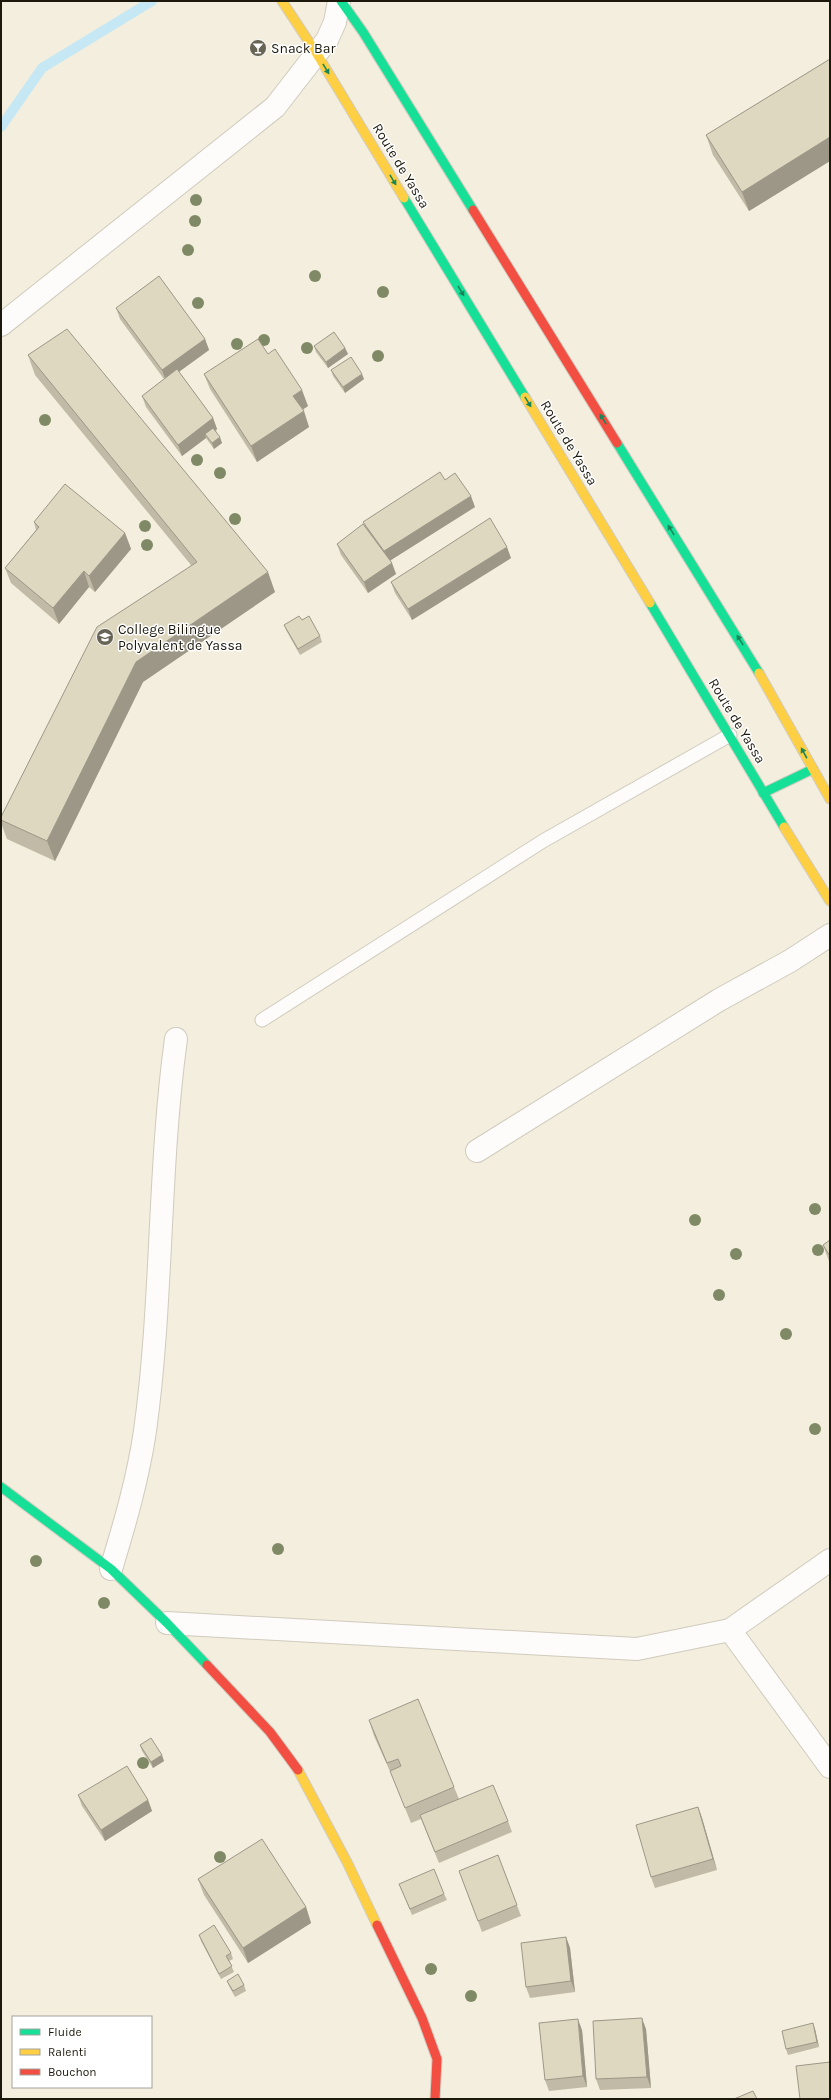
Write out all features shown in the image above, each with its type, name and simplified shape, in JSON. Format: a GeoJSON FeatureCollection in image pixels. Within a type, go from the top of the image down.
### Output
{"type":"FeatureCollection","features":[{"type":"Feature","properties":{"kind":"main road","name":"Route de Yassa"},"geometry":{"type":"LineString","coordinates":[[282,1],[317,54],[730,735],[763,793],[830,901]]}},
{"type":"Feature","properties":{"kind":"main road"},"geometry":{"type":"LineString","coordinates":[[340,1],[363,32],[753,662],[830,799]]}},
{"type":"Feature","properties":{"kind":"main road"},"geometry":{"type":"LineString","coordinates":[[763,793],[813,768]]}},
{"type":"Feature","properties":{"kind":"main road"},"geometry":{"type":"LineString","coordinates":[[1,1487],[111,1568],[167,1623],[270,1732],[302,1775],[347,1862],[422,2018],[437,2059],[435,2099]]}},
{"type":"Feature","properties":{"kind":"street"},"geometry":{"type":"LineString","coordinates":[[1,325],[275,107],[327,40],[335,22],[340,1]]}},
{"type":"Feature","properties":{"kind":"street"},"geometry":{"type":"LineString","coordinates":[[477,1151],[719,1000],[790,961],[830,935]]}},
{"type":"Feature","properties":{"kind":"street"},"geometry":{"type":"LineString","coordinates":[[111,1568],[131,1500],[145,1431],[154,1338],[165,1139],[176,1040]]}},
{"type":"Feature","properties":{"kind":"street"},"geometry":{"type":"LineString","coordinates":[[167,1623],[637,1649],[730,1630],[830,1560]]}},
{"type":"Feature","properties":{"kind":"street"},"geometry":{"type":"LineString","coordinates":[[730,1630],[830,1767]]}},
{"type":"Feature","properties":{"kind":"lane"},"geometry":{"type":"LineString","coordinates":[[262,1020],[543,841],[730,735]]}},
{"type":"Feature","properties":{"kind":"building"},"geometry":{"type":"Polygon","coordinates":[[[830,59],[830,137],[742,192],[706,135],[830,59]]]}},
{"type":"Feature","properties":{"kind":"building"},"geometry":{"type":"Polygon","coordinates":[[[159,276],[205,339],[162,370],[116,308],[159,276]]]}},
{"type":"Feature","properties":{"kind":"building"},"geometry":{"type":"Polygon","coordinates":[[[67,329],[268,572],[136,662],[47,841],[1,820],[1,817],[97,627],[197,562],[28,355],[67,329]]]}},
{"type":"Feature","properties":{"kind":"building"},"geometry":{"type":"Polygon","coordinates":[[[334,332],[345,348],[326,362],[314,346],[334,332]]]}},
{"type":"Feature","properties":{"kind":"building"},"geometry":{"type":"Polygon","coordinates":[[[258,339],[268,354],[275,349],[302,390],[293,396],[304,411],[251,446],[204,374],[258,339]]]}},
{"type":"Feature","properties":{"kind":"building"},"geometry":{"type":"Polygon","coordinates":[[[351,357],[362,374],[343,387],[331,370],[351,357]]]}},
{"type":"Feature","properties":{"kind":"building"},"geometry":{"type":"Polygon","coordinates":[[[177,369],[213,418],[178,445],[142,396],[177,369]]]}},
{"type":"Feature","properties":{"kind":"building"},"geometry":{"type":"Polygon","coordinates":[[[213,428],[220,437],[212,443],[205,434],[213,428]]]}},
{"type":"Feature","properties":{"kind":"building"},"geometry":{"type":"Polygon","coordinates":[[[440,472],[445,480],[455,473],[471,496],[384,551],[363,522],[440,472]]]}},
{"type":"Feature","properties":{"kind":"building"},"geometry":{"type":"Polygon","coordinates":[[[65,484],[125,533],[89,576],[84,571],[53,608],[5,568],[39,527],[34,522],[65,484]]]}},
{"type":"Feature","properties":{"kind":"building"},"geometry":{"type":"Polygon","coordinates":[[[490,518],[507,547],[408,609],[391,582],[490,518]]]}},
{"type":"Feature","properties":{"kind":"building"},"geometry":{"type":"Polygon","coordinates":[[[363,524],[392,563],[364,582],[337,544],[363,524]]]}},
{"type":"Feature","properties":{"kind":"building"},"geometry":{"type":"Polygon","coordinates":[[[299,616],[302,620],[309,616],[320,636],[298,649],[284,625],[299,616]]]}},
{"type":"Feature","properties":{"kind":"building"},"geometry":{"type":"Polygon","coordinates":[[[830,1240],[830,1256],[823,1245],[830,1240]]]}},
{"type":"Feature","properties":{"kind":"building"},"geometry":{"type":"Polygon","coordinates":[[[418,1699],[454,1787],[405,1808],[390,1771],[401,1766],[398,1759],[387,1763],[369,1720],[418,1699]]]}},
{"type":"Feature","properties":{"kind":"building"},"geometry":{"type":"Polygon","coordinates":[[[151,1738],[162,1755],[151,1762],[140,1745],[151,1738]]]}},
{"type":"Feature","properties":{"kind":"building"},"geometry":{"type":"Polygon","coordinates":[[[127,1766],[148,1800],[101,1830],[78,1795],[127,1766]]]}},
{"type":"Feature","properties":{"kind":"building"},"geometry":{"type":"Polygon","coordinates":[[[493,1785],[508,1821],[435,1852],[420,1815],[493,1785]]]}},
{"type":"Feature","properties":{"kind":"building"},"geometry":{"type":"Polygon","coordinates":[[[698,1807],[713,1859],[651,1877],[636,1825],[698,1807]]]}},
{"type":"Feature","properties":{"kind":"building"},"geometry":{"type":"Polygon","coordinates":[[[262,1839],[306,1907],[243,1948],[198,1879],[262,1839]]]}},
{"type":"Feature","properties":{"kind":"building"},"geometry":{"type":"Polygon","coordinates":[[[498,1855],[517,1905],[478,1921],[459,1871],[498,1855]]]}},
{"type":"Feature","properties":{"kind":"building"},"geometry":{"type":"Polygon","coordinates":[[[434,1869],[444,1894],[410,1909],[399,1884],[434,1869]]]}},
{"type":"Feature","properties":{"kind":"building"},"geometry":{"type":"Polygon","coordinates":[[[214,1925],[231,1953],[226,1956],[232,1966],[219,1974],[199,1935],[214,1925]]]}},
{"type":"Feature","properties":{"kind":"building"},"geometry":{"type":"Polygon","coordinates":[[[566,1937],[571,1981],[526,1987],[521,1943],[566,1937]]]}},
{"type":"Feature","properties":{"kind":"building"},"geometry":{"type":"Polygon","coordinates":[[[238,1974],[244,1985],[233,1991],[227,1981],[238,1974]]]}},
{"type":"Feature","properties":{"kind":"building"},"geometry":{"type":"Polygon","coordinates":[[[642,2018],[647,2077],[596,2079],[593,2021],[642,2018]]]}},
{"type":"Feature","properties":{"kind":"building"},"geometry":{"type":"Polygon","coordinates":[[[578,2019],[583,2076],[545,2080],[539,2023],[578,2019]]]}},
{"type":"Feature","properties":{"kind":"building"},"geometry":{"type":"Polygon","coordinates":[[[813,2023],[817,2042],[786,2049],[782,2031],[813,2023]]]}},
{"type":"Feature","properties":{"kind":"building"},"geometry":{"type":"Polygon","coordinates":[[[830,2062],[830,2099],[800,2099],[796,2066],[830,2062]]]}},
{"type":"Feature","properties":{"kind":"building"},"geometry":{"type":"Polygon","coordinates":[[[753,2091],[757,2099],[734,2099],[753,2091]]]}},
{"type":"Feature","properties":{"kind":"waterway"},"geometry":{"type":"LineString","coordinates":[[1,127],[42,68],[152,1]]}},
{"type":"Feature","properties":{"kind":"traffic: fast"},"geometry":{"type":"LineString","coordinates":[[341,1],[363,32],[473,210]]}},
{"type":"Feature","properties":{"kind":"traffic: fast"},"geometry":{"type":"LineString","coordinates":[[404,198],[525,397]]}},
{"type":"Feature","properties":{"kind":"traffic: fast"},"geometry":{"type":"LineString","coordinates":[[617,443],[759,673]]}},
{"type":"Feature","properties":{"kind":"traffic: fast"},"geometry":{"type":"LineString","coordinates":[[650,603],[784,827]]}},
{"type":"Feature","properties":{"kind":"traffic: fast"},"geometry":{"type":"LineString","coordinates":[[763,793],[813,769]]}},
{"type":"Feature","properties":{"kind":"traffic: fast"},"geometry":{"type":"LineString","coordinates":[[1,1487],[111,1569],[167,1623],[207,1665]]}},
{"type":"Feature","properties":{"kind":"traffic: slow"},"geometry":{"type":"LineString","coordinates":[[282,1],[317,54],[404,198]]}},
{"type":"Feature","properties":{"kind":"traffic: slow"},"geometry":{"type":"LineString","coordinates":[[525,397],[650,603]]}},
{"type":"Feature","properties":{"kind":"traffic: slow"},"geometry":{"type":"LineString","coordinates":[[759,673],[830,799]]}},
{"type":"Feature","properties":{"kind":"traffic: slow"},"geometry":{"type":"LineString","coordinates":[[784,827],[830,901]]}},
{"type":"Feature","properties":{"kind":"traffic: slow"},"geometry":{"type":"LineString","coordinates":[[298,1770],[347,1862],[377,1925]]}},
{"type":"Feature","properties":{"kind":"traffic: jam"},"geometry":{"type":"LineString","coordinates":[[473,210],[617,443]]}},
{"type":"Feature","properties":{"kind":"traffic: jam"},"geometry":{"type":"LineString","coordinates":[[207,1665],[270,1732],[298,1770]]}},
{"type":"Feature","properties":{"kind":"traffic: jam"},"geometry":{"type":"LineString","coordinates":[[377,1925],[422,2018],[437,2059],[435,2099]]}},
{"type":"Feature","properties":{"kind":"place","name":"Snack Bar"},"geometry":{"type":"Point","coordinates":[258,48]}},
{"type":"Feature","properties":{"kind":"place","name":"College Bilingue Polyvalent de Yassa"},"geometry":{"type":"Point","coordinates":[105,637]}}]}
